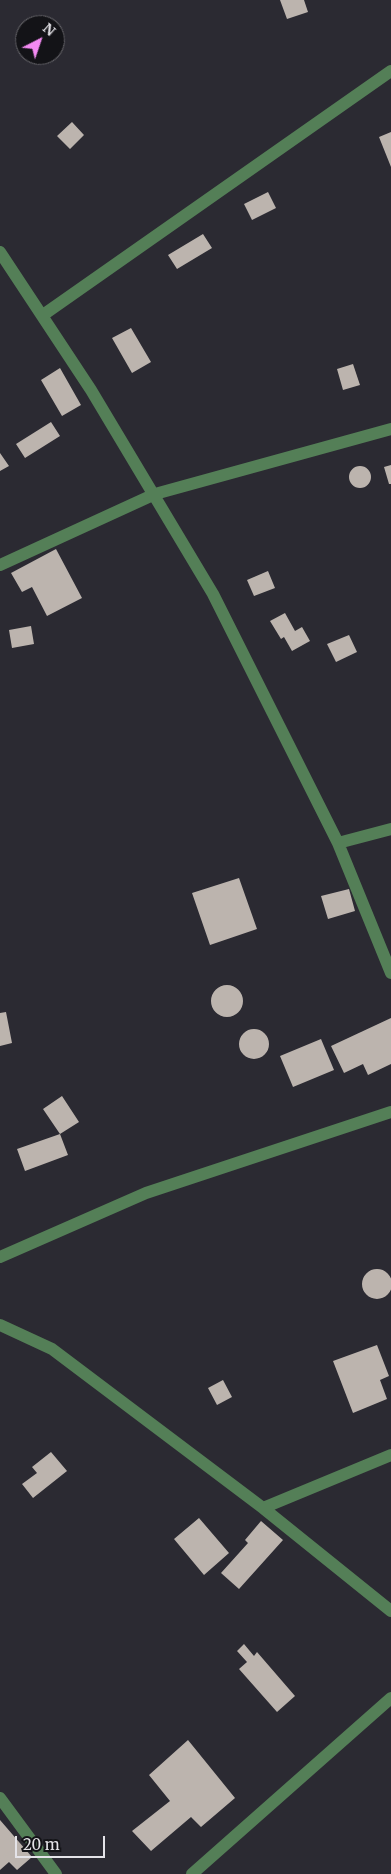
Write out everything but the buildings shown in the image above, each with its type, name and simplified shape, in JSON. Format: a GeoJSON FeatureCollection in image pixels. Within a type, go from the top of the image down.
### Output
{"type":"FeatureCollection","features":[{"type":"Feature","properties":{"kind":"street"},"geometry":{"type":"LineString","coordinates":[[43,315],[391,71]]}},
{"type":"Feature","properties":{"kind":"street"},"geometry":{"type":"LineString","coordinates":[[0,252],[43,315],[156,494],[213,594],[338,843],[391,973]]}},
{"type":"Feature","properties":{"kind":"street"},"geometry":{"type":"LineString","coordinates":[[0,565],[156,494],[391,429]]}},
{"type":"Feature","properties":{"kind":"street"},"geometry":{"type":"LineString","coordinates":[[338,843],[391,829]]}},
{"type":"Feature","properties":{"kind":"street"},"geometry":{"type":"LineString","coordinates":[[0,1257],[146,1194],[391,1112]]}},
{"type":"Feature","properties":{"kind":"street"},"geometry":{"type":"LineString","coordinates":[[0,1325],[52,1349],[263,1508],[391,1611]]}},
{"type":"Feature","properties":{"kind":"street"},"geometry":{"type":"LineString","coordinates":[[263,1508],[391,1455]]}},
{"type":"Feature","properties":{"kind":"street"},"geometry":{"type":"LineString","coordinates":[[192,1874],[391,1698]]}},
{"type":"Feature","properties":{"kind":"street"},"geometry":{"type":"LineString","coordinates":[[0,1798],[56,1874]]}}]}
